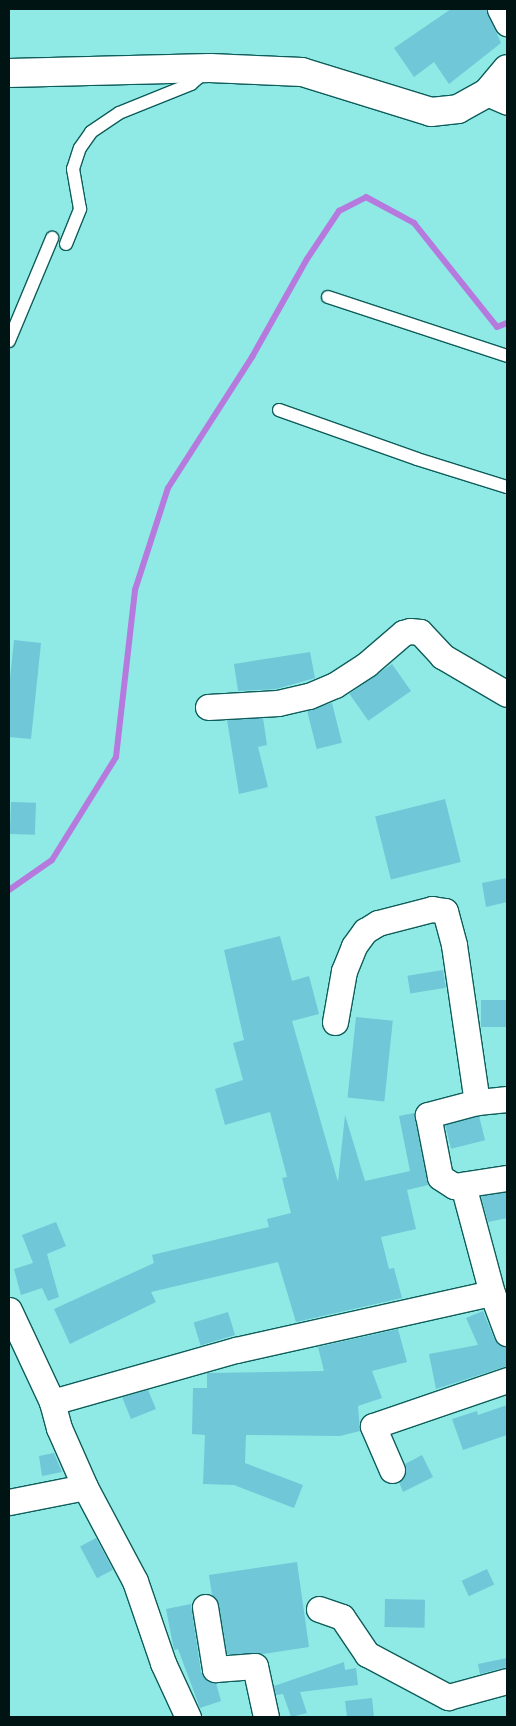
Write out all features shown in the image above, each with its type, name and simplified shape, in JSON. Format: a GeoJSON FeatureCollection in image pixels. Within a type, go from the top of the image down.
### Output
{"type":"FeatureCollection","features":[{"type":"Feature","properties":{"kind":"street"},"geometry":{"type":"LineString","coordinates":[[500,9],[507,23]]}},
{"type":"Feature","properties":{"kind":"street"},"geometry":{"type":"LineString","coordinates":[[9,73],[210,68],[302,72],[431,112],[458,109],[497,98],[507,69]]}},
{"type":"Feature","properties":{"kind":"street"},"geometry":{"type":"LineString","coordinates":[[208,708],[278,703],[309,696],[335,684],[410,631],[420,632],[442,656],[507,694]]}},
{"type":"Feature","properties":{"kind":"street"},"geometry":{"type":"LineString","coordinates":[[335,1022],[344,971],[354,946],[366,931],[378,923],[423,911],[444,911],[454,945],[478,1102]]}},
{"type":"Feature","properties":{"kind":"street"},"geometry":{"type":"LineString","coordinates":[[507,1099],[478,1102],[428,1115],[440,1177],[454,1186],[507,1178]]}},
{"type":"Feature","properties":{"kind":"street"},"geometry":{"type":"LineString","coordinates":[[463,1185],[492,1293],[507,1333]]}},
{"type":"Feature","properties":{"kind":"street"},"geometry":{"type":"LineString","coordinates":[[52,1402],[236,1350],[492,1293]]}},
{"type":"Feature","properties":{"kind":"street"},"geometry":{"type":"LineString","coordinates":[[9,1310],[52,1402],[59,1428],[85,1487],[135,1580],[163,1663],[188,1717]]}},
{"type":"Feature","properties":{"kind":"street"},"geometry":{"type":"LineString","coordinates":[[392,1470],[370,1419],[507,1380]]}},
{"type":"Feature","properties":{"kind":"street"},"geometry":{"type":"LineString","coordinates":[[9,1502],[85,1487]]}},
{"type":"Feature","properties":{"kind":"street"},"geometry":{"type":"LineString","coordinates":[[204,1607],[215,1669],[255,1666],[266,1717]]}},
{"type":"Feature","properties":{"kind":"street"},"geometry":{"type":"LineString","coordinates":[[319,1608],[342,1617],[367,1654],[448,1697],[507,1682]]}},
{"type":"Feature","properties":{"kind":"lane"},"geometry":{"type":"LineString","coordinates":[[66,244],[80,209],[73,169],[80,148],[91,132],[119,113],[191,84],[210,68]]}},
{"type":"Feature","properties":{"kind":"lane"},"geometry":{"type":"LineString","coordinates":[[9,341],[52,238]]}},
{"type":"Feature","properties":{"kind":"lane"},"geometry":{"type":"LineString","coordinates":[[328,296],[507,356]]}},
{"type":"Feature","properties":{"kind":"lane"},"geometry":{"type":"LineString","coordinates":[[279,410],[417,459],[507,487]]}},
{"type":"Feature","properties":{"kind":"building"},"geometry":{"type":"Polygon","coordinates":[[[451,9],[486,9],[501,43],[449,84],[434,62],[414,77],[394,48],[451,9]]]}},
{"type":"Feature","properties":{"kind":"building"},"geometry":{"type":"Polygon","coordinates":[[[14,640],[41,643],[31,739],[9,737],[9,689],[14,640]]]}},
{"type":"Feature","properties":{"kind":"building"},"geometry":{"type":"Polygon","coordinates":[[[310,652],[315,678],[276,689],[238,691],[234,664],[310,652]]]}},
{"type":"Feature","properties":{"kind":"building"},"geometry":{"type":"Polygon","coordinates":[[[392,664],[411,691],[368,721],[349,694],[392,664]]]}},
{"type":"Feature","properties":{"kind":"building"},"geometry":{"type":"Polygon","coordinates":[[[332,703],[342,743],[317,749],[307,709],[332,703]]]}},
{"type":"Feature","properties":{"kind":"building"},"geometry":{"type":"Polygon","coordinates":[[[263,718],[267,745],[258,747],[268,787],[239,794],[227,720],[263,718]]]}},
{"type":"Feature","properties":{"kind":"building"},"geometry":{"type":"Polygon","coordinates":[[[445,799],[461,862],[391,879],[375,816],[445,799]]]}},
{"type":"Feature","properties":{"kind":"building"},"geometry":{"type":"Polygon","coordinates":[[[11,802],[36,803],[35,835],[10,834],[11,802]]]}},
{"type":"Feature","properties":{"kind":"building"},"geometry":{"type":"Polygon","coordinates":[[[507,878],[507,902],[486,907],[482,883],[507,878]]]}},
{"type":"Feature","properties":{"kind":"building"},"geometry":{"type":"Polygon","coordinates":[[[280,936],[292,981],[309,976],[319,1014],[292,1021],[338,1182],[345,1115],[365,1181],[410,1171],[399,1116],[414,1113],[428,1185],[407,1190],[416,1229],[381,1237],[389,1269],[394,1268],[402,1298],[296,1322],[278,1262],[151,1292],[156,1302],[70,1344],[54,1309],[154,1263],[152,1255],[269,1227],[267,1219],[291,1213],[282,1178],[287,1177],[270,1112],[225,1125],[215,1089],[243,1080],[233,1043],[244,1040],[224,950],[280,936]]]}},
{"type":"Feature","properties":{"kind":"building"},"geometry":{"type":"Polygon","coordinates":[[[443,970],[446,988],[410,993],[407,976],[443,970]]]}},
{"type":"Feature","properties":{"kind":"building"},"geometry":{"type":"Polygon","coordinates":[[[481,1000],[507,1000],[507,1027],[481,1027],[481,1000]]]}},
{"type":"Feature","properties":{"kind":"building"},"geometry":{"type":"Polygon","coordinates":[[[356,1017],[393,1021],[384,1101],[348,1098],[356,1017]]]}},
{"type":"Feature","properties":{"kind":"building"},"geometry":{"type":"Polygon","coordinates":[[[479,1116],[485,1140],[451,1149],[445,1124],[479,1116]]]}},
{"type":"Feature","properties":{"kind":"building"},"geometry":{"type":"Polygon","coordinates":[[[507,1192],[507,1218],[488,1222],[481,1196],[507,1192]]]}},
{"type":"Feature","properties":{"kind":"building"},"geometry":{"type":"Polygon","coordinates":[[[56,1222],[66,1246],[47,1254],[59,1297],[48,1301],[42,1288],[21,1295],[14,1269],[33,1263],[22,1235],[56,1222]]]}},
{"type":"Feature","properties":{"kind":"building"},"geometry":{"type":"Polygon","coordinates":[[[483,1311],[498,1344],[507,1347],[507,1366],[436,1389],[429,1354],[478,1345],[466,1318],[483,1311]]]}},
{"type":"Feature","properties":{"kind":"building"},"geometry":{"type":"Polygon","coordinates":[[[228,1312],[235,1335],[201,1345],[194,1323],[228,1312]]]}},
{"type":"Feature","properties":{"kind":"building"},"geometry":{"type":"Polygon","coordinates":[[[398,1329],[407,1362],[372,1371],[382,1398],[358,1406],[360,1431],[340,1436],[246,1435],[245,1463],[303,1485],[294,1508],[234,1485],[203,1484],[205,1435],[192,1434],[193,1388],[207,1388],[207,1373],[324,1371],[318,1347],[398,1329]]]}},
{"type":"Feature","properties":{"kind":"building"},"geometry":{"type":"Polygon","coordinates":[[[148,1390],[156,1409],[131,1419],[122,1397],[148,1390]]]}},
{"type":"Feature","properties":{"kind":"building"},"geometry":{"type":"Polygon","coordinates":[[[507,1405],[507,1435],[463,1450],[452,1419],[477,1411],[478,1415],[507,1405]]]}},
{"type":"Feature","properties":{"kind":"building"},"geometry":{"type":"Polygon","coordinates":[[[54,1453],[62,1472],[42,1476],[39,1456],[54,1453]]]}},
{"type":"Feature","properties":{"kind":"building"},"geometry":{"type":"Polygon","coordinates":[[[422,1455],[433,1477],[403,1492],[399,1482],[406,1472],[405,1464],[422,1455]]]}},
{"type":"Feature","properties":{"kind":"building"},"geometry":{"type":"Polygon","coordinates":[[[96,1538],[113,1570],[97,1578],[80,1546],[96,1538]]]}},
{"type":"Feature","properties":{"kind":"building"},"geometry":{"type":"Polygon","coordinates":[[[297,1562],[309,1647],[263,1654],[227,1654],[219,1605],[212,1595],[209,1575],[297,1562]]]}},
{"type":"Feature","properties":{"kind":"building"},"geometry":{"type":"Polygon","coordinates":[[[487,1569],[494,1584],[469,1596],[462,1581],[487,1569]]]}},
{"type":"Feature","properties":{"kind":"building"},"geometry":{"type":"Polygon","coordinates":[[[385,1599],[425,1600],[425,1628],[385,1627],[385,1599]]]}},
{"type":"Feature","properties":{"kind":"building"},"geometry":{"type":"Polygon","coordinates":[[[191,1604],[201,1672],[209,1682],[216,1683],[221,1701],[200,1708],[178,1649],[174,1650],[166,1609],[191,1604]]]}},
{"type":"Feature","properties":{"kind":"building"},"geometry":{"type":"Polygon","coordinates":[[[507,1658],[507,1667],[480,1674],[478,1664],[507,1658]]]}},
{"type":"Feature","properties":{"kind":"building"},"geometry":{"type":"Polygon","coordinates":[[[344,1662],[345,1670],[356,1668],[358,1685],[300,1692],[307,1713],[291,1717],[283,1694],[276,1695],[274,1686],[344,1662]]]}},
{"type":"Feature","properties":{"kind":"building"},"geometry":{"type":"Polygon","coordinates":[[[372,1698],[374,1717],[347,1717],[345,1701],[372,1698]]]}},
{"type":"Feature","properties":{"kind":"waterway"},"geometry":{"type":"LineString","coordinates":[[9,890],[52,860],[116,757],[135,590],[168,488],[252,357],[307,259],[339,211],[366,197],[414,223],[497,327],[507,323]]}}]}
